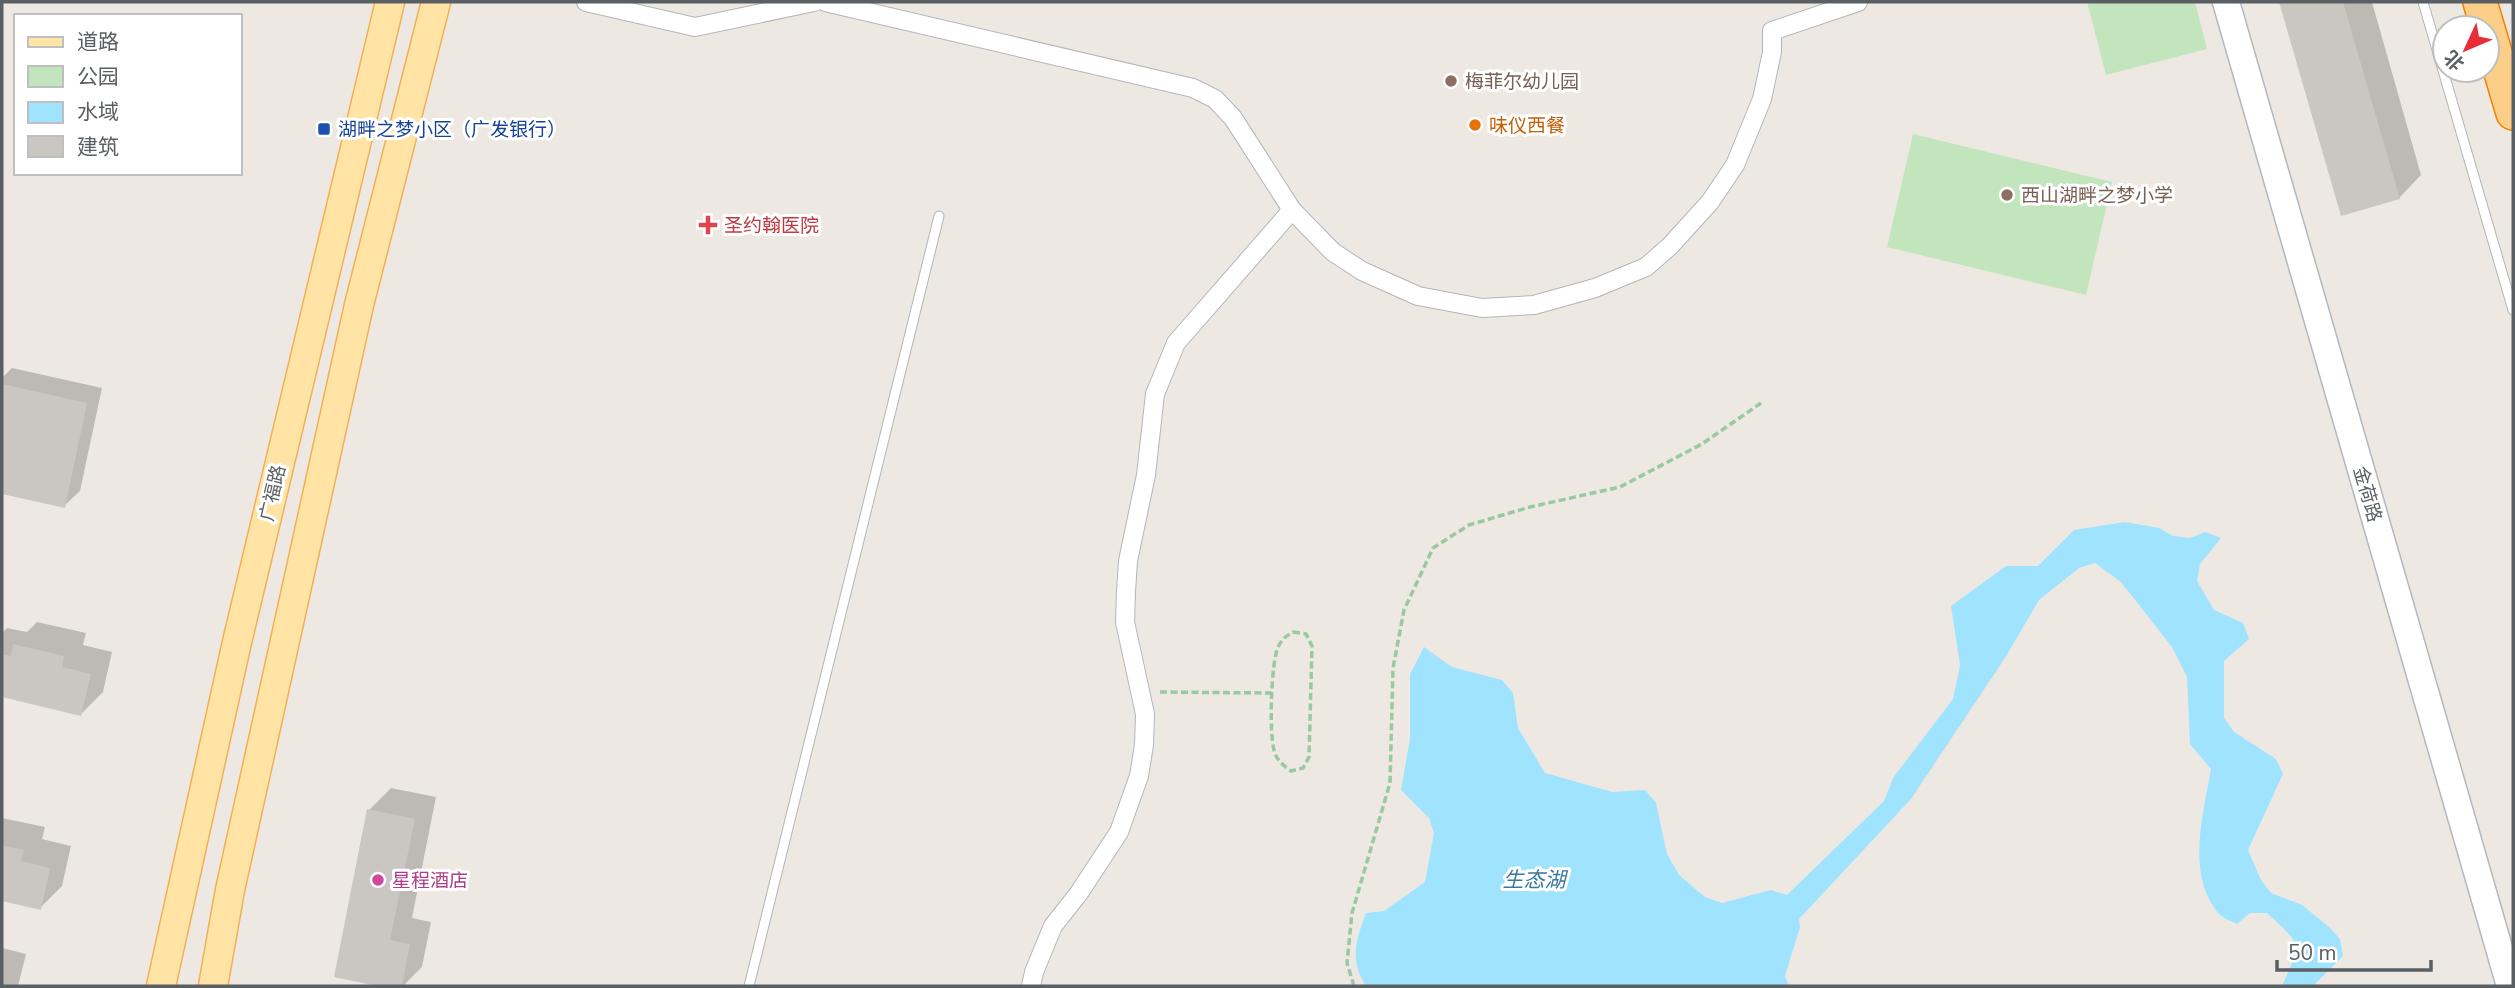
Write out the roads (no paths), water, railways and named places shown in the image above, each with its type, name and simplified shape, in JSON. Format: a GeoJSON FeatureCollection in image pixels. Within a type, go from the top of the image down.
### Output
{"type":"FeatureCollection","features":[{"type":"Feature","properties":{"kind":"highway"},"geometry":{"type":"LineString","coordinates":[[2480,2],[2513,113]]}},
{"type":"Feature","properties":{"kind":"main road","name":"广福路"},"geometry":{"type":"LineString","coordinates":[[162,986],[237,642],[390,2]]}},
{"type":"Feature","properties":{"kind":"main road"},"geometry":{"type":"LineString","coordinates":[[213,986],[230,890],[359,305],[436,2]]}},
{"type":"Feature","properties":{"kind":"street"},"geometry":{"type":"LineString","coordinates":[[586,2],[695,27],[814,2]]}},
{"type":"Feature","properties":{"kind":"street"},"geometry":{"type":"LineString","coordinates":[[825,2],[1193,88],[1215,99],[1233,118],[1292,210],[1333,251],[1363,271],[1418,296],[1482,309],[1534,305],[1595,288],[1646,267],[1670,246],[1710,202],[1735,165],[1762,99],[1772,52],[1772,30],[1858,2]]}},
{"type":"Feature","properties":{"kind":"street","name":"金荷路"},"geometry":{"type":"LineString","coordinates":[[2226,2],[2510,986]]}},
{"type":"Feature","properties":{"kind":"street"},"geometry":{"type":"LineString","coordinates":[[1031,986],[1053,926],[1079,893],[1119,832],[1139,775],[1144,745],[1144,714],[1125,622],[1126,592],[1128,561],[1146,475],[1155,394],[1176,344],[1292,210]]}},
{"type":"Feature","properties":{"kind":"lane"},"geometry":{"type":"LineString","coordinates":[[2423,2],[2513,310]]}},
{"type":"Feature","properties":{"kind":"lane"},"geometry":{"type":"LineString","coordinates":[[749,986],[939,216]]}},
{"type":"Feature","properties":{"kind":"water","name":"生态湖"},"geometry":{"type":"Polygon","coordinates":[[[2125,522],[2159,528],[2173,536],[2190,538],[2205,532],[2221,538],[2200,564],[2197,581],[2214,610],[2243,623],[2249,639],[2224,661],[2224,718],[2234,732],[2276,759],[2283,774],[2248,850],[2261,880],[2271,893],[2302,905],[2340,939],[2343,956],[2313,986],[2282,986],[2293,961],[2295,946],[2293,939],[2267,913],[2250,913],[2237,924],[2220,915],[2208,897],[2202,880],[2200,843],[2211,769],[2190,744],[2187,677],[2172,647],[2121,582],[2095,563],[2079,568],[2039,600],[2005,658],[1911,799],[1799,919],[1800,927],[1785,976],[1789,986],[1366,986],[1357,967],[1356,950],[1366,913],[1384,911],[1425,882],[1434,833],[1429,818],[1401,790],[1410,739],[1410,674],[1424,647],[1452,667],[1502,680],[1513,693],[1518,728],[1545,773],[1612,792],[1645,790],[1656,803],[1667,854],[1679,875],[1705,897],[1722,903],[1771,890],[1787,895],[1884,801],[1893,778],[1953,699],[1960,665],[1951,606],[2006,566],[2038,566],[2074,530],[2125,522]]]}},
{"type":"Feature","properties":{"kind":"place","name":"梅菲尔幼儿园"},"geometry":{"type":"Point","coordinates":[1451,81]}},
{"type":"Feature","properties":{"kind":"place","name":"味仪西餐"},"geometry":{"type":"Point","coordinates":[1475,125]}},
{"type":"Feature","properties":{"kind":"place","name":"湖畔之梦小区（广发银行）"},"geometry":{"type":"Point","coordinates":[324,129]}},
{"type":"Feature","properties":{"kind":"place","name":"西山湖畔之梦小学"},"geometry":{"type":"Point","coordinates":[2007,195]}},
{"type":"Feature","properties":{"kind":"place","name":"圣约翰医院"},"geometry":{"type":"Point","coordinates":[708,225]}},
{"type":"Feature","properties":{"kind":"place","name":"星程酒店"},"geometry":{"type":"Point","coordinates":[378,880]}}]}
